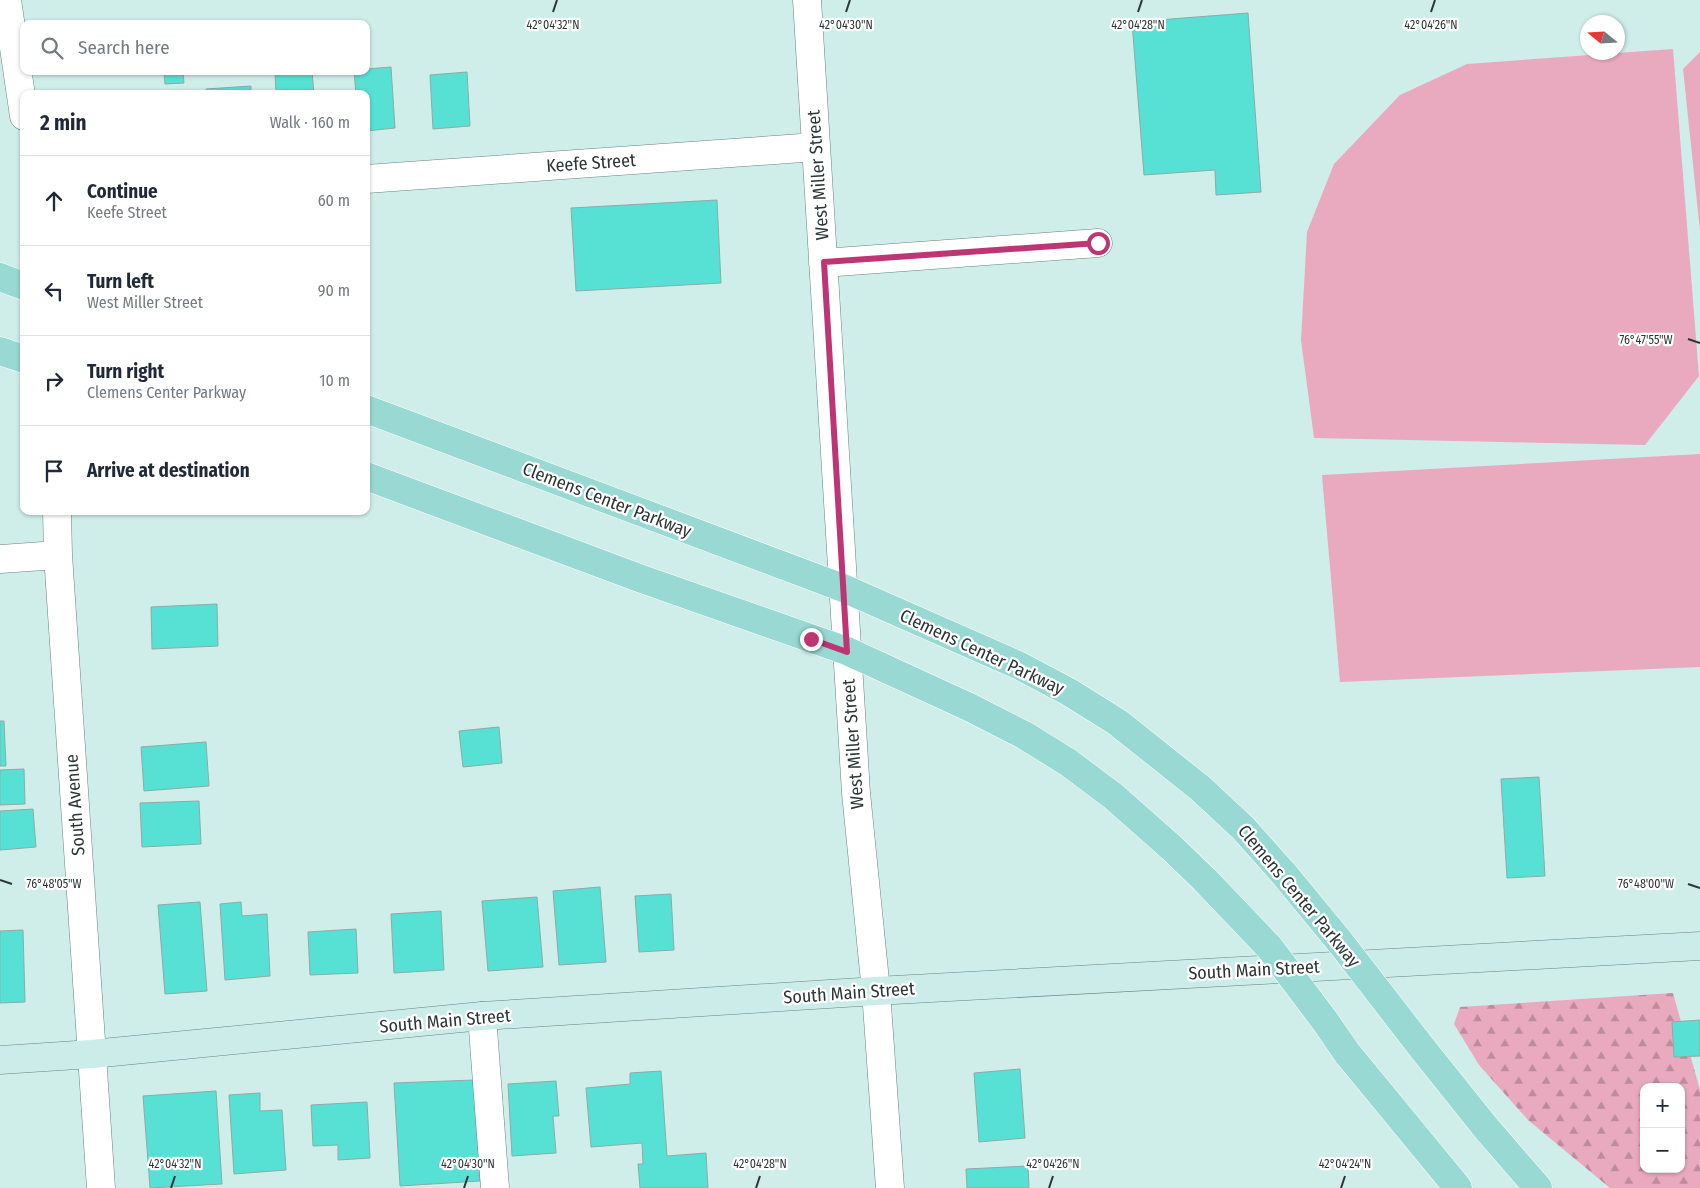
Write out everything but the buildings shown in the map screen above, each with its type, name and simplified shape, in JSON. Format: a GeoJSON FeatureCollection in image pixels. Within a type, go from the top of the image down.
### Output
{"type":"FeatureCollection","features":[{"type":"Feature","properties":{"kind":"main road"},"geometry":{"type":"LineString","coordinates":[[0,278],[20,285]]}},
{"type":"Feature","properties":{"kind":"main road"},"geometry":{"type":"LineString","coordinates":[[0,350],[20,358]]}},
{"type":"Feature","properties":{"kind":"main road","name":"Clemens Center Parkway"},"geometry":{"type":"LineString","coordinates":[[370,411],[843,588],[1020,666],[1069,692],[1109,717],[1200,788],[1243,828],[1340,942],[1486,1128],[1538,1188]]}},
{"type":"Feature","properties":{"kind":"main road"},"geometry":{"type":"LineString","coordinates":[[370,477],[639,578],[847,652],[969,707],[1024,735],[1069,764],[1113,796],[1173,849],[1269,947],[1347,1053],[1458,1188]]}},
{"type":"Feature","properties":{"kind":"street"},"geometry":{"type":"LineString","coordinates":[[7,0],[20,90]]}},
{"type":"Feature","properties":{"kind":"street","name":"West Miller Street"},"geometry":{"type":"LineString","coordinates":[[807,0],[856,794],[876,991],[890,1188]]}},
{"type":"Feature","properties":{"kind":"street","name":"Keefe Street"},"geometry":{"type":"LineString","coordinates":[[370,179],[816,147]]}},
{"type":"Feature","properties":{"kind":"street"},"geometry":{"type":"LineString","coordinates":[[824,262],[1098,243]]}},
{"type":"Feature","properties":{"kind":"street","name":"South Avenue"},"geometry":{"type":"LineString","coordinates":[[57,515],[58,555],[101,1188]]}},
{"type":"Feature","properties":{"kind":"street"},"geometry":{"type":"LineString","coordinates":[[0,559],[58,555]]}},
{"type":"Feature","properties":{"kind":"street","name":"South Main Street"},"geometry":{"type":"LineString","coordinates":[[0,1060],[92,1054],[482,1016],[876,991],[1700,946]]}},
{"type":"Feature","properties":{"kind":"street"},"geometry":{"type":"LineString","coordinates":[[482,1016],[495,1188]]}},
{"type":"Feature","properties":{"kind":"green space"},"geometry":{"type":"Polygon","coordinates":[[[1673,49],[1699,376],[1645,445],[1314,438],[1301,340],[1307,232],[1334,164],[1400,95],[1467,64],[1580,56],[1580,60],[1625,60],[1625,52],[1673,49]]]}},
{"type":"Feature","properties":{"kind":"green space"},"geometry":{"type":"Polygon","coordinates":[[[1700,52],[1700,231],[1683,69],[1700,52]]]}},
{"type":"Feature","properties":{"kind":"green space"},"geometry":{"type":"Polygon","coordinates":[[[1700,454],[1700,667],[1340,682],[1322,475],[1700,454]]]}},
{"type":"Feature","properties":{"kind":"green space"},"geometry":{"type":"Polygon","coordinates":[[[1673,993],[1700,1090],[1700,1188],[1610,1188],[1528,1120],[1479,1065],[1454,1024],[1460,1007],[1673,993]]]}},
{"type":"Feature","properties":{"kind":"route"},"geometry":{"type":"LineString","coordinates":[[811,639],[847,652],[824,262],[1098,243]]}}]}
